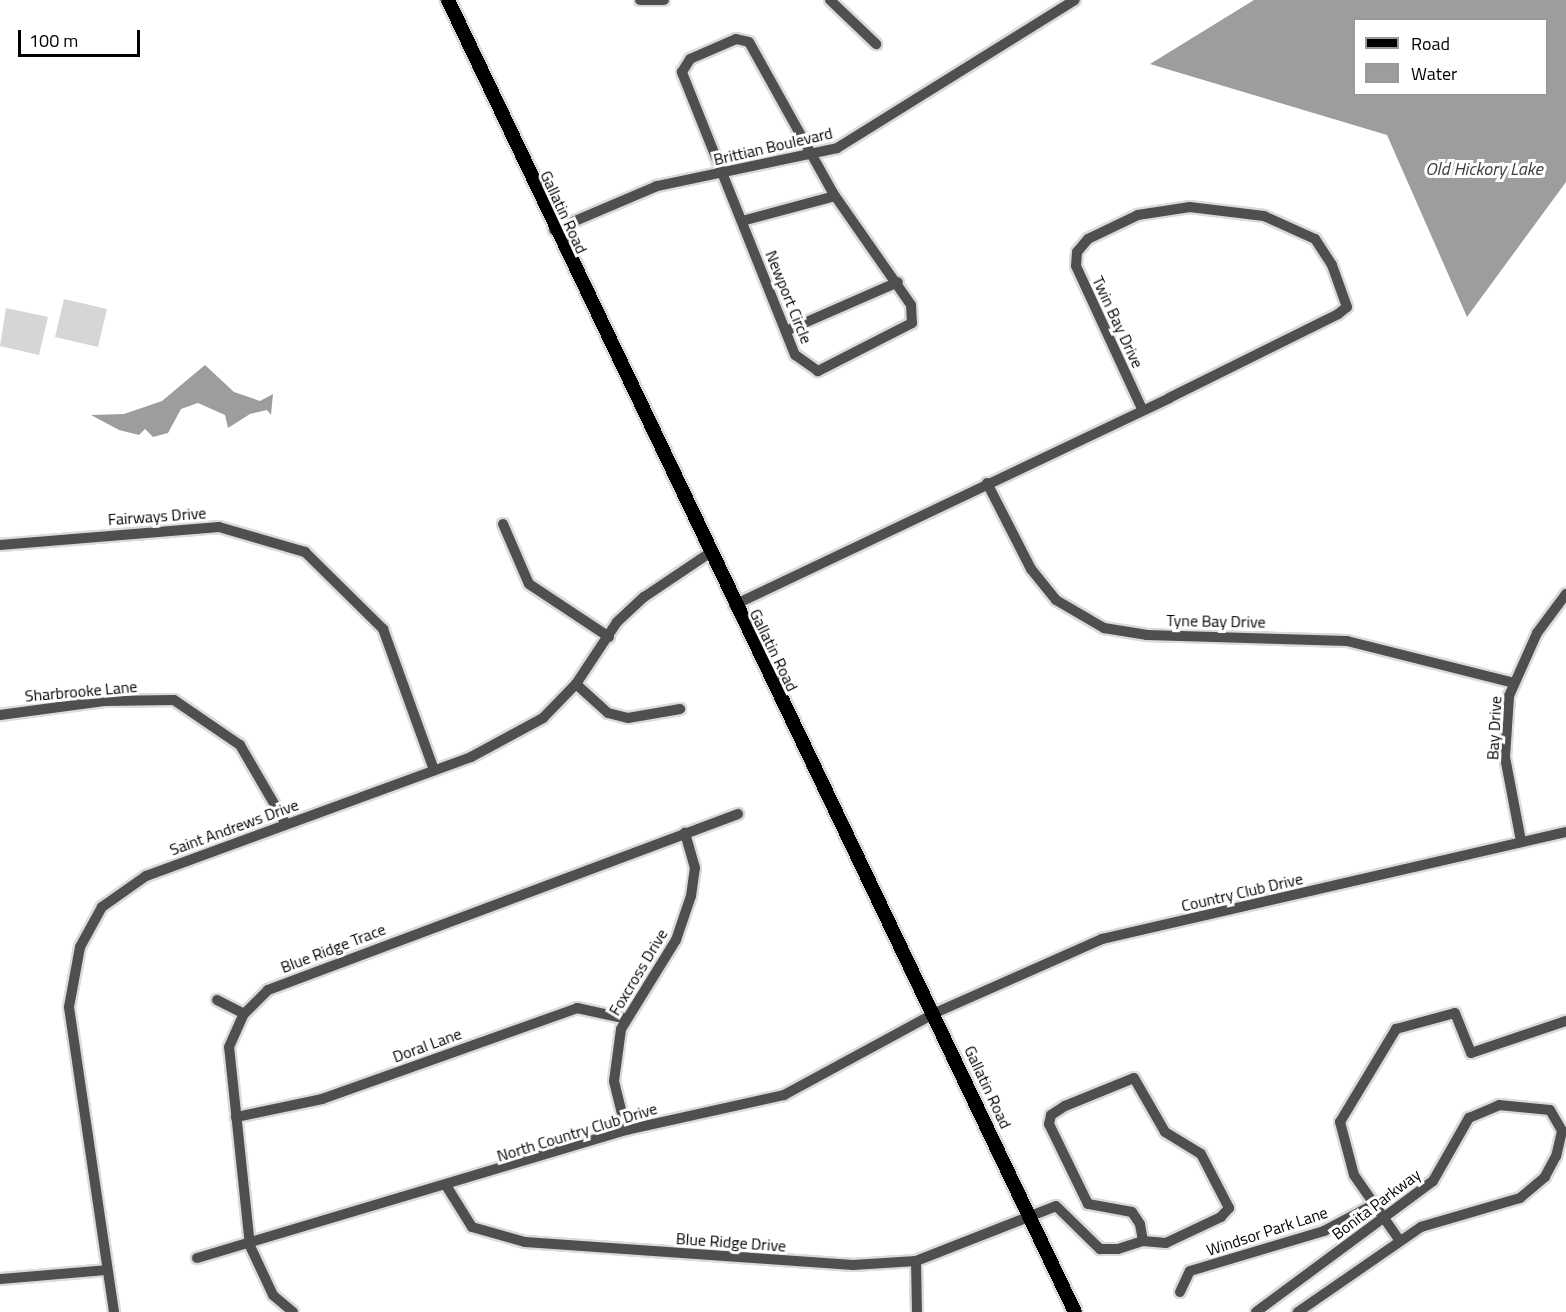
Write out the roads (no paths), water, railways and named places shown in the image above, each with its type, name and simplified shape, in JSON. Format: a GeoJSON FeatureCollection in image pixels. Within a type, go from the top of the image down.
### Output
{"type":"FeatureCollection","features":[{"type":"Feature","properties":{"kind":"main road","name":"Gallatin Road"},"geometry":{"type":"LineString","coordinates":[[448,0],[554,230],[711,552],[734,605],[935,1014],[1075,1312]]}},
{"type":"Feature","properties":{"kind":"street"},"geometry":{"type":"LineString","coordinates":[[640,0],[664,0]]}},
{"type":"Feature","properties":{"kind":"street"},"geometry":{"type":"LineString","coordinates":[[830,0],[876,44]]}},
{"type":"Feature","properties":{"kind":"street","name":"Brittian Boulevard"},"geometry":{"type":"LineString","coordinates":[[554,230],[657,186],[724,174],[813,151],[837,148],[879,126],[1075,0]]}},
{"type":"Feature","properties":{"kind":"street","name":"Newport Circle"},"geometry":{"type":"LineString","coordinates":[[736,39],[749,42],[813,151],[835,196],[898,282],[911,305],[912,323],[818,371],[795,355],[682,72],[690,59],[736,39]]}},
{"type":"Feature","properties":{"kind":"street"},"geometry":{"type":"LineString","coordinates":[[742,221],[835,196]]}},
{"type":"Feature","properties":{"kind":"street","name":"Twin Bay Drive"},"geometry":{"type":"LineString","coordinates":[[1190,207],[1264,216],[1315,239],[1332,265],[1347,307],[1142,409],[1076,267],[1077,252],[1102,229],[1138,216],[1190,207]]}},
{"type":"Feature","properties":{"kind":"street"},"geometry":{"type":"LineString","coordinates":[[786,332],[898,282]]}},
{"type":"Feature","properties":{"kind":"street"},"geometry":{"type":"LineString","coordinates":[[734,605],[1142,409]]}},
{"type":"Feature","properties":{"kind":"street","name":"Tyne Bay Drive"},"geometry":{"type":"LineString","coordinates":[[987,483],[1031,569],[1056,600],[1104,628],[1347,641],[1514,683]]}},
{"type":"Feature","properties":{"kind":"street"},"geometry":{"type":"LineString","coordinates":[[503,524],[529,585],[609,637]]}},
{"type":"Feature","properties":{"kind":"street","name":"Fairways Drive"},"geometry":{"type":"LineString","coordinates":[[0,545],[219,527],[305,552],[383,629],[434,770]]}},
{"type":"Feature","properties":{"kind":"street","name":"Saint Andrews Drive"},"geometry":{"type":"LineString","coordinates":[[114,1312],[69,1007],[80,947],[102,907],[146,876],[434,770],[543,718],[576,684],[609,637],[644,597],[711,552]]}},
{"type":"Feature","properties":{"kind":"street","name":"Bay Drive"},"geometry":{"type":"LineString","coordinates":[[1521,841],[1505,757],[1514,683],[1538,633],[1566,594]]}},
{"type":"Feature","properties":{"kind":"street"},"geometry":{"type":"LineString","coordinates":[[576,684],[608,713],[628,718],[680,709]]}},
{"type":"Feature","properties":{"kind":"street","name":"Sharbrooke Lane"},"geometry":{"type":"LineString","coordinates":[[0,715],[104,701],[174,700],[240,745],[286,824]]}},
{"type":"Feature","properties":{"kind":"street","name":"Blue Ridge Trace"},"geometry":{"type":"LineString","coordinates":[[293,1312],[273,1295],[250,1246],[229,1047],[244,1014],[268,990],[738,814]]}},
{"type":"Feature","properties":{"kind":"street","name":"Foxcross Drive"},"geometry":{"type":"LineString","coordinates":[[626,1130],[614,1081],[627,1019],[676,940],[691,897],[695,868],[685,832]]}},
{"type":"Feature","properties":{"kind":"street","name":"Country Club Drive"},"geometry":{"type":"LineString","coordinates":[[935,1014],[1102,939],[1566,832]]}},
{"type":"Feature","properties":{"kind":"street"},"geometry":{"type":"LineString","coordinates":[[217,1000],[244,1014]]}},
{"type":"Feature","properties":{"kind":"street","name":"Doral Lane"},"geometry":{"type":"LineString","coordinates":[[236,1117],[322,1099],[577,1008],[627,1019]]}},
{"type":"Feature","properties":{"kind":"street"},"geometry":{"type":"LineString","coordinates":[[1400,1241],[1381,1220],[1354,1175],[1340,1122],[1396,1029],[1455,1013],[1471,1053],[1566,1021]]}},
{"type":"Feature","properties":{"kind":"street","name":"North Country Club Drive"},"geometry":{"type":"LineString","coordinates":[[197,1258],[250,1246],[626,1130],[784,1095],[935,1014]]}},
{"type":"Feature","properties":{"kind":"street"},"geometry":{"type":"LineString","coordinates":[[1134,1078],[1165,1132],[1201,1154],[1228,1208],[1221,1217],[1166,1243],[1143,1241],[1132,1212],[1088,1203],[1049,1124],[1051,1115],[1065,1106],[1134,1078]]}},
{"type":"Feature","properties":{"kind":"street","name":"Bonita Parkway"},"geometry":{"type":"LineString","coordinates":[[1256,1312],[1432,1181],[1470,1118],[1499,1105],[1531,1105],[1550,1110],[1562,1123],[1563,1137],[1545,1177],[1520,1198],[1449,1216],[1400,1241],[1298,1312]]}},
{"type":"Feature","properties":{"kind":"street","name":"Blue Ridge Drive"},"geometry":{"type":"LineString","coordinates":[[447,1187],[472,1227],[525,1242],[854,1265],[916,1261],[1029,1214],[1056,1206],[1100,1249],[1143,1241]]}},
{"type":"Feature","properties":{"kind":"street","name":"Windsor Park Lane"},"geometry":{"type":"LineString","coordinates":[[1180,1292],[1190,1271],[1324,1232],[1373,1205]]}},
{"type":"Feature","properties":{"kind":"street"},"geometry":{"type":"LineString","coordinates":[[916,1261],[917,1312]]}},
{"type":"Feature","properties":{"kind":"street"},"geometry":{"type":"LineString","coordinates":[[0,1279],[107,1270]]}},
{"type":"Feature","properties":{"kind":"water","name":"Old Hickory Lake"},"geometry":{"type":"Polygon","coordinates":[[[1254,0],[1566,0],[1566,182],[1467,317],[1387,135],[1150,64],[1254,0]]]}},
{"type":"Feature","properties":{"kind":"water"},"geometry":{"type":"Polygon","coordinates":[[[205,365],[234,392],[260,401],[273,394],[271,415],[267,410],[250,414],[228,428],[225,415],[198,403],[181,409],[168,433],[153,437],[145,429],[139,435],[119,430],[91,415],[124,414],[162,401],[205,365]]]}}]}
